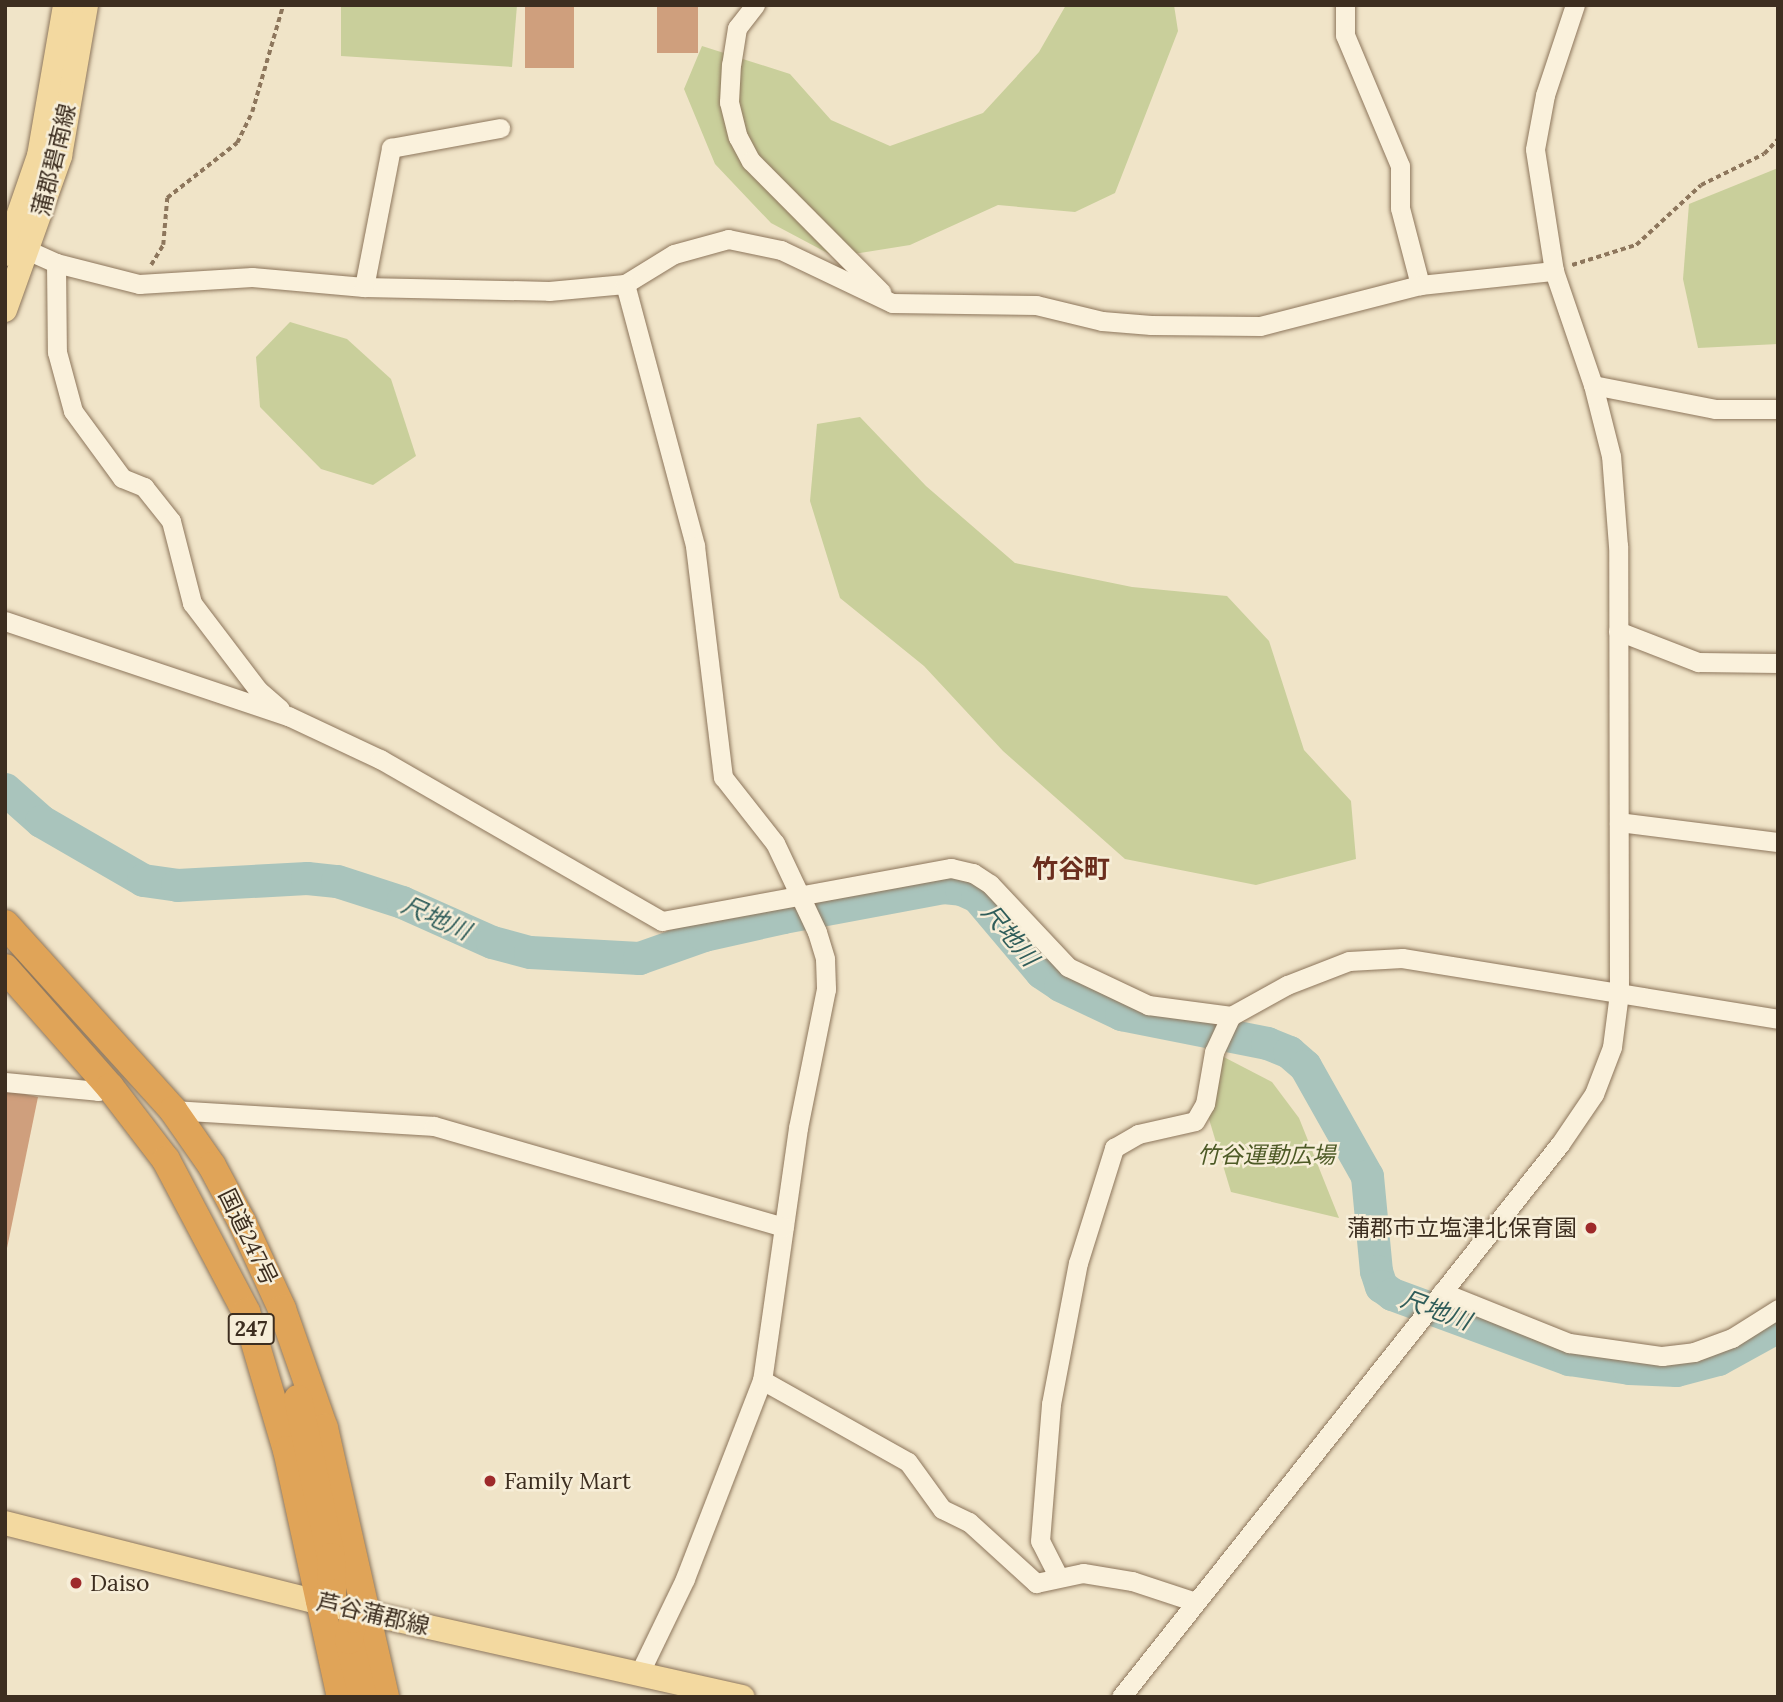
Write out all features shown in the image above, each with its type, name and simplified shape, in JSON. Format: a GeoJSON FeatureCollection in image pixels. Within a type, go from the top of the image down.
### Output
{"type":"FeatureCollection","features":[{"type":"Feature","properties":{"kind":"highway","name":"国道247号"},"geometry":{"type":"LineString","coordinates":[[5,924],[173,1110],[212,1166],[242,1222],[291,1336],[324,1428],[385,1697]]}},
{"type":"Feature","properties":{"kind":"highway","name":"国道247号"},"geometry":{"type":"LineString","coordinates":[[5,968],[110,1087],[173,1172],[246,1312],[287,1450],[317,1602],[341,1697]]}},
{"type":"Feature","properties":{"kind":"highway","name":"247"},"geometry":{"type":"LineString","coordinates":[[291,1336],[294,1383],[331,1557],[332,1592],[317,1602]]}},
{"type":"Feature","properties":{"kind":"highway"},"geometry":{"type":"LineString","coordinates":[[363,1697],[349,1640],[353,1619],[366,1612]]}},
{"type":"Feature","properties":{"kind":"main road","name":"蒲郡碧南線"},"geometry":{"type":"LineString","coordinates":[[5,310],[12,247],[39,156],[65,5]]}},
{"type":"Feature","properties":{"kind":"main road","name":"蒲郡碧南線"},"geometry":{"type":"LineString","coordinates":[[12,247],[60,156],[86,5]]}},
{"type":"Feature","properties":{"kind":"main road","name":"芦谷蒲郡線"},"geometry":{"type":"LineString","coordinates":[[5,1523],[317,1602],[743,1697]]}},
{"type":"Feature","properties":{"kind":"street"},"geometry":{"type":"LineString","coordinates":[[755,5],[737,28],[731,64],[729,102],[738,137],[751,161],[891,303]]}},
{"type":"Feature","properties":{"kind":"street"},"geometry":{"type":"LineString","coordinates":[[1345,5],[1345,34],[1400,166],[1400,208],[1420,285]]}},
{"type":"Feature","properties":{"kind":"street"},"geometry":{"type":"LineString","coordinates":[[1121,1697],[1440,1295],[1594,1094],[1612,1047],[1619,993],[1619,822],[1618,631],[1611,456],[1593,385],[1554,271],[1535,149],[1545,95],[1575,5]]}},
{"type":"Feature","properties":{"kind":"street"},"geometry":{"type":"LineString","coordinates":[[364,287],[391,148],[500,128]]}},
{"type":"Feature","properties":{"kind":"street"},"geometry":{"type":"LineString","coordinates":[[12,247],[56,263],[139,284],[252,277],[364,287],[549,291],[625,284],[674,254],[728,239],[781,250],[891,303],[1036,305],[1102,321],[1260,326],[1420,285],[1554,271]]}},
{"type":"Feature","properties":{"kind":"street"},"geometry":{"type":"LineString","coordinates":[[56,263],[57,352],[72,411],[122,478],[144,487],[171,521],[192,603],[258,690],[288,716]]}},
{"type":"Feature","properties":{"kind":"street"},"geometry":{"type":"LineString","coordinates":[[625,284],[695,546],[723,777],[775,843],[812,922],[825,959],[827,989],[798,1128],[762,1380],[685,1579],[639,1674]]}},
{"type":"Feature","properties":{"kind":"street"},"geometry":{"type":"LineString","coordinates":[[1593,385],[1715,410],[1778,410]]}},
{"type":"Feature","properties":{"kind":"street"},"geometry":{"type":"LineString","coordinates":[[5,621],[288,716],[380,759],[662,921],[951,868],[974,873],[990,884],[1068,967],[1148,1005],[1229,1019]]}},
{"type":"Feature","properties":{"kind":"street"},"geometry":{"type":"LineString","coordinates":[[1618,631],[1698,662],[1778,663]]}},
{"type":"Feature","properties":{"kind":"street"},"geometry":{"type":"LineString","coordinates":[[1619,822],[1778,842]]}},
{"type":"Feature","properties":{"kind":"street"},"geometry":{"type":"LineString","coordinates":[[1058,1576],[1040,1541],[1051,1404],[1078,1263],[1114,1149],[1138,1135],[1195,1121],[1205,1104],[1218,1043],[1229,1019],[1287,985],[1349,961],[1402,958],[1778,1020]]}},
{"type":"Feature","properties":{"kind":"street"},"geometry":{"type":"LineString","coordinates":[[5,1083],[98,1091],[110,1087]]}},
{"type":"Feature","properties":{"kind":"street"},"geometry":{"type":"LineString","coordinates":[[173,1110],[434,1126],[784,1227]]}},
{"type":"Feature","properties":{"kind":"street"},"geometry":{"type":"LineString","coordinates":[[1440,1295],[1569,1343],[1661,1356],[1694,1352],[1732,1338],[1778,1309]]}},
{"type":"Feature","properties":{"kind":"street"},"geometry":{"type":"LineString","coordinates":[[762,1380],[908,1462],[942,1509],[969,1522],[1036,1583],[1058,1576],[1083,1573],[1132,1581],[1196,1602]]}},
{"type":"Feature","properties":{"kind":"path"},"geometry":{"type":"LineString","coordinates":[[139,284],[163,245],[167,198],[237,143],[252,112],[283,5]]}},
{"type":"Feature","properties":{"kind":"path"},"geometry":{"type":"LineString","coordinates":[[1554,271],[1636,246],[1666,222],[1701,185],[1764,154],[1778,139]]}},
{"type":"Feature","properties":{"kind":"green space"},"geometry":{"type":"Polygon","coordinates":[[[341,5],[517,5],[512,67],[341,56],[341,5]]]}},
{"type":"Feature","properties":{"kind":"green space"},"geometry":{"type":"Polygon","coordinates":[[[1066,5],[1174,5],[1178,31],[1115,193],[1075,212],[998,205],[910,245],[835,257],[771,223],[715,164],[684,89],[702,46],[790,74],[831,120],[890,146],[983,113],[1039,52],[1066,5]]]}},
{"type":"Feature","properties":{"kind":"green space"},"geometry":{"type":"Polygon","coordinates":[[[1778,168],[1778,344],[1698,348],[1683,279],[1689,204],[1778,168]]]}},
{"type":"Feature","properties":{"kind":"green space"},"geometry":{"type":"Polygon","coordinates":[[[290,322],[347,339],[391,379],[416,456],[373,485],[321,469],[260,407],[256,357],[290,322]]]}},
{"type":"Feature","properties":{"kind":"green space"},"geometry":{"type":"Polygon","coordinates":[[[860,417],[926,486],[1015,563],[1132,587],[1227,596],[1269,641],[1304,750],[1351,801],[1356,859],[1256,885],[1125,859],[1003,751],[924,666],[840,598],[810,501],[817,424],[860,417]]]}},
{"type":"Feature","properties":{"kind":"green space","name":"竹谷運動広場"},"geometry":{"type":"Polygon","coordinates":[[[1218,1054],[1272,1082],[1299,1118],[1339,1218],[1231,1192],[1206,1109],[1218,1054]]]}},
{"type":"Feature","properties":{"kind":"building"},"geometry":{"type":"Polygon","coordinates":[[[525,5],[574,5],[574,68],[525,68],[525,5]]]}},
{"type":"Feature","properties":{"kind":"building"},"geometry":{"type":"Polygon","coordinates":[[[657,5],[698,5],[698,53],[657,53],[657,5]]]}},
{"type":"Feature","properties":{"kind":"building"},"geometry":{"type":"Polygon","coordinates":[[[5,1090],[38,1097],[6,1253],[5,1253],[5,1090]]]}},
{"type":"Feature","properties":{"kind":"waterway","name":"尺地川"},"geometry":{"type":"LineString","coordinates":[[5,789],[41,821],[143,880],[177,885],[307,878],[337,881],[402,902],[492,942],[530,952],[639,958],[704,935],[783,917],[943,887],[961,889],[977,896],[1041,972],[1060,985],[1121,1014],[1267,1043],[1289,1052],[1305,1066],[1367,1176],[1376,1271],[1381,1286],[1392,1294],[1569,1359],[1629,1368],[1676,1370],[1718,1359],[1778,1326]]}},
{"type":"Feature","properties":{"kind":"place","name":"蒲郡市立塩津北保育園"},"geometry":{"type":"Point","coordinates":[1591,1228]}},
{"type":"Feature","properties":{"kind":"place","name":"Family Mart"},"geometry":{"type":"Point","coordinates":[490,1481]}},
{"type":"Feature","properties":{"kind":"place","name":"Daiso"},"geometry":{"type":"Point","coordinates":[76,1583]}},
{"type":"Feature","properties":{"kind":"district","name":"竹谷町"},"geometry":{"type":"Point","coordinates":[1071,869]}}]}
